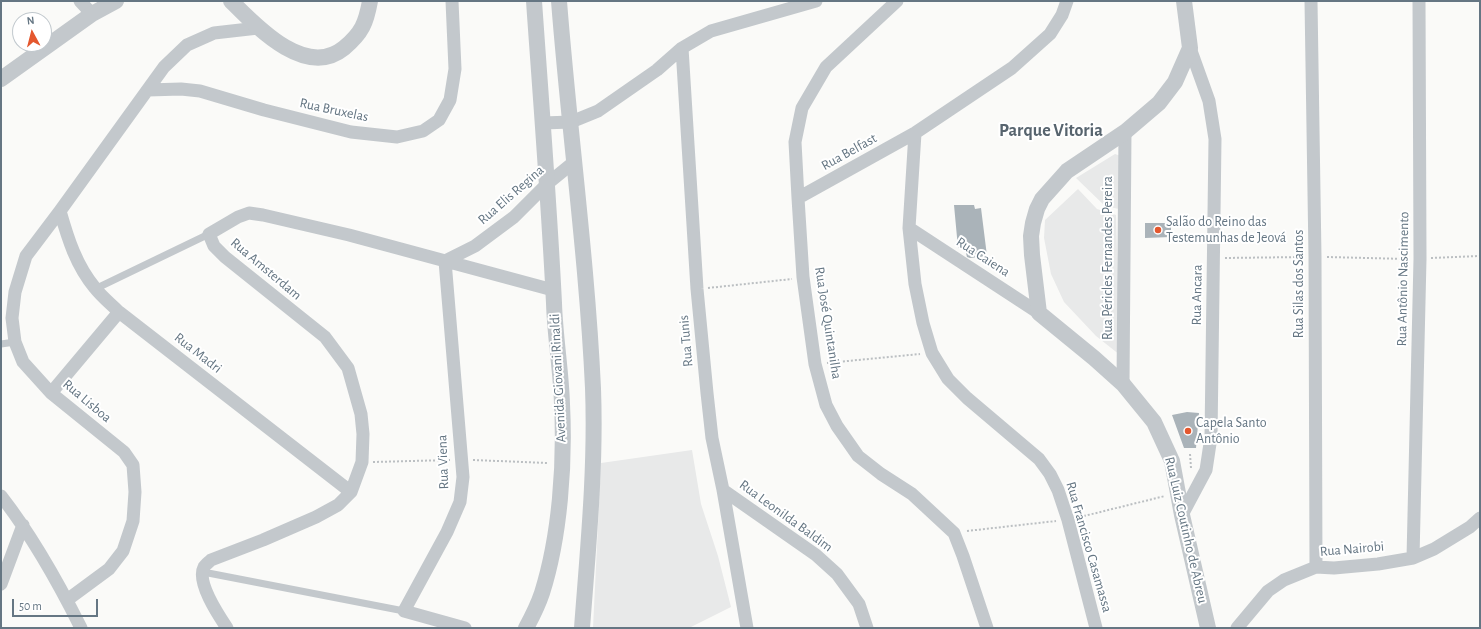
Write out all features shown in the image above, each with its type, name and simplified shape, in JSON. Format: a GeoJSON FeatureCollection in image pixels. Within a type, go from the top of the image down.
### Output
{"type":"FeatureCollection","features":[{"type":"Feature","properties":{"kind":"street"},"geometry":{"type":"LineString","coordinates":[[80,1],[92,14]]}},
{"type":"Feature","properties":{"kind":"street"},"geometry":{"type":"LineString","coordinates":[[1,79],[92,14],[116,1]]}},
{"type":"Feature","properties":{"kind":"street"},"geometry":{"type":"LineString","coordinates":[[231,1],[258,28],[274,40],[301,54],[321,58],[336,54],[356,37],[366,22],[370,1]]}},
{"type":"Feature","properties":{"kind":"street","name":"Rua Bruxelas"},"geometry":{"type":"LineString","coordinates":[[148,90],[200,91],[264,110],[351,132],[397,137],[423,131],[439,120],[450,100],[455,69],[452,1]]}},
{"type":"Feature","properties":{"kind":"street","name":"Avenida Giovani Rinaldi"},"geometry":{"type":"LineString","coordinates":[[526,628],[542,594],[549,566],[556,529],[563,463],[562,404],[534,1]]}},
{"type":"Feature","properties":{"kind":"street"},"geometry":{"type":"LineString","coordinates":[[559,1],[563,58],[571,122],[588,304],[593,389],[594,437],[582,628]]}},
{"type":"Feature","properties":{"kind":"street"},"geometry":{"type":"LineString","coordinates":[[543,123],[571,122],[598,111],[657,70],[682,48],[711,31],[816,1]]}},
{"type":"Feature","properties":{"kind":"street","name":"Rua José Quintanilha"},"geometry":{"type":"LineString","coordinates":[[897,1],[826,67],[802,108],[795,142],[804,277],[815,364],[826,405],[837,426],[858,456],[881,474],[912,494],[954,533],[987,628]]}},
{"type":"Feature","properties":{"kind":"street"},"geometry":{"type":"LineString","coordinates":[[915,133],[1012,68],[1050,34],[1062,15],[1067,1]]}},
{"type":"Feature","properties":{"kind":"street"},"geometry":{"type":"LineString","coordinates":[[1039,314],[1031,236],[1037,209],[1042,199],[1068,171],[1124,132],[1159,104],[1175,82],[1190,48],[1184,1]]}},
{"type":"Feature","properties":{"kind":"street","name":"Rua Silas dos Santos"},"geometry":{"type":"LineString","coordinates":[[1311,1],[1316,257],[1316,567]]}},
{"type":"Feature","properties":{"kind":"street","name":"Rua Antônio Nascimento"},"geometry":{"type":"LineString","coordinates":[[1413,558],[1420,259],[1419,1]]}},
{"type":"Feature","properties":{"kind":"street","name":"Rua Lisboa"},"geometry":{"type":"LineString","coordinates":[[67,600],[109,569],[123,551],[133,521],[135,492],[133,465],[124,452],[51,393],[23,362],[15,342],[12,318],[15,292],[26,256],[164,67],[187,46],[214,34],[258,28]]}},
{"type":"Feature","properties":{"kind":"street","name":"Rua Tunis"},"geometry":{"type":"LineString","coordinates":[[682,48],[697,289],[712,438],[723,490],[747,628]]}},
{"type":"Feature","properties":{"kind":"street","name":"Rua Ancara"},"geometry":{"type":"LineString","coordinates":[[1182,515],[1206,470],[1211,436],[1215,139],[1209,101],[1190,48]]}},
{"type":"Feature","properties":{"kind":"street","name":"Rua Péricles Fernandes Pereira"},"geometry":{"type":"LineString","coordinates":[[1123,384],[1124,132]]}},
{"type":"Feature","properties":{"kind":"street","name":"Rua Belfast"},"geometry":{"type":"LineString","coordinates":[[798,198],[915,133]]}},
{"type":"Feature","properties":{"kind":"street","name":"Rua Francisco Casamassa"},"geometry":{"type":"LineString","coordinates":[[915,133],[909,228],[915,284],[932,353],[948,379],[967,398],[1039,459],[1050,474],[1058,490],[1068,520],[1096,628]]}},
{"type":"Feature","properties":{"kind":"street","name":"Rua Elis Regina"},"geometry":{"type":"LineString","coordinates":[[445,261],[475,246],[514,217],[547,184],[574,162]]}},
{"type":"Feature","properties":{"kind":"street","name":"Rua Madri"},"geometry":{"type":"LineString","coordinates":[[60,211],[73,253],[95,289],[119,312],[351,492]]}},
{"type":"Feature","properties":{"kind":"street","name":"Rua Amsterdam"},"geometry":{"type":"LineString","coordinates":[[203,572],[204,566],[211,560],[316,518],[338,505],[351,492],[358,476],[362,462],[363,434],[361,414],[348,368],[325,337],[225,257],[214,246],[209,234],[238,216],[249,213],[264,215],[349,235],[553,290]]}},
{"type":"Feature","properties":{"kind":"street","name":"Rua Caiena"},"geometry":{"type":"LineString","coordinates":[[909,228],[1039,314]]}},
{"type":"Feature","properties":{"kind":"street","name":"Rua Viena"},"geometry":{"type":"LineString","coordinates":[[404,611],[447,532],[460,502],[463,477],[445,261]]}},
{"type":"Feature","properties":{"kind":"street"},"geometry":{"type":"LineString","coordinates":[[51,393],[119,312]]}},
{"type":"Feature","properties":{"kind":"street","name":"Rua Luiz Coutinho de Abreu"},"geometry":{"type":"LineString","coordinates":[[1039,314],[1123,384],[1154,422],[1172,461],[1179,492],[1182,515],[1208,628]]}},
{"type":"Feature","properties":{"kind":"street","name":"Rua Leonilda Baldim"},"geometry":{"type":"LineString","coordinates":[[723,490],[816,555],[837,574],[859,604],[867,628]]}},
{"type":"Feature","properties":{"kind":"street"},"geometry":{"type":"LineString","coordinates":[[1,496],[22,524],[67,600],[81,628]]}},
{"type":"Feature","properties":{"kind":"street","name":"Rua Nairobi"},"geometry":{"type":"LineString","coordinates":[[1237,628],[1268,591],[1284,580],[1316,567],[1334,568],[1378,564],[1413,558],[1434,549],[1470,527],[1480,518]]}},
{"type":"Feature","properties":{"kind":"street"},"geometry":{"type":"LineString","coordinates":[[1,584],[22,524]]}},
{"type":"Feature","properties":{"kind":"street"},"geometry":{"type":"LineString","coordinates":[[203,572],[204,584],[210,599],[218,616],[227,628]]}},
{"type":"Feature","properties":{"kind":"street"},"geometry":{"type":"LineString","coordinates":[[404,611],[465,628]]}},
{"type":"Feature","properties":{"kind":"lane"},"geometry":{"type":"LineString","coordinates":[[95,289],[209,234]]}},
{"type":"Feature","properties":{"kind":"lane"},"geometry":{"type":"LineString","coordinates":[[1,344],[15,342]]}},
{"type":"Feature","properties":{"kind":"lane"},"geometry":{"type":"LineString","coordinates":[[203,572],[404,611]]}},
{"type":"Feature","properties":{"kind":"path"},"geometry":{"type":"LineString","coordinates":[[1213,258],[1316,257],[1420,259],[1480,256]]}},
{"type":"Feature","properties":{"kind":"path"},"geometry":{"type":"LineString","coordinates":[[697,289],[804,277]]}},
{"type":"Feature","properties":{"kind":"path"},"geometry":{"type":"LineString","coordinates":[[815,364],[932,353]]}},
{"type":"Feature","properties":{"kind":"path"},"geometry":{"type":"LineString","coordinates":[[1190,454],[1191,468]]}},
{"type":"Feature","properties":{"kind":"path"},"geometry":{"type":"LineString","coordinates":[[954,533],[1068,520],[1179,492]]}},
{"type":"Feature","properties":{"kind":"shaded area"},"geometry":{"type":"Polygon","coordinates":[[[1115,154],[1121,156],[1119,209],[1105,206],[1076,178],[1115,154]]]}},
{"type":"Feature","properties":{"kind":"shaded area"},"geometry":{"type":"Polygon","coordinates":[[[1078,189],[1097,209],[1116,215],[1120,355],[1096,336],[1064,302],[1051,274],[1044,238],[1045,220],[1078,189]]]}},
{"type":"Feature","properties":{"kind":"shaded area"},"geometry":{"type":"Polygon","coordinates":[[[692,450],[701,504],[718,556],[731,607],[689,628],[593,628],[601,463],[692,450]]]}},
{"type":"Feature","properties":{"kind":"building"},"geometry":{"type":"Polygon","coordinates":[[[954,205],[974,205],[975,209],[981,208],[987,256],[970,258],[967,257],[965,249],[958,248],[954,205]]]}},
{"type":"Feature","properties":{"kind":"building","name":"Salão do Reino das Testemunhas de Jeová"},"geometry":{"type":"Polygon","coordinates":[[[1145,223],[1171,223],[1171,237],[1145,238],[1145,223]]]}},
{"type":"Feature","properties":{"kind":"building","name":"Capela Santo Antônio"},"geometry":{"type":"Polygon","coordinates":[[[1187,412],[1199,413],[1196,448],[1184,448],[1172,415],[1187,412]]]}},
{"type":"Feature","properties":{"kind":"place","name":"Salão do Reino das Testemunhas de Jeová"},"geometry":{"type":"Point","coordinates":[1158,230]}},
{"type":"Feature","properties":{"kind":"place","name":"Capela Santo Antônio"},"geometry":{"type":"Point","coordinates":[1188,431]}},
{"type":"Feature","properties":{"kind":"district","name":"Parque Vitoria"},"geometry":{"type":"Point","coordinates":[1051,131]}}]}
